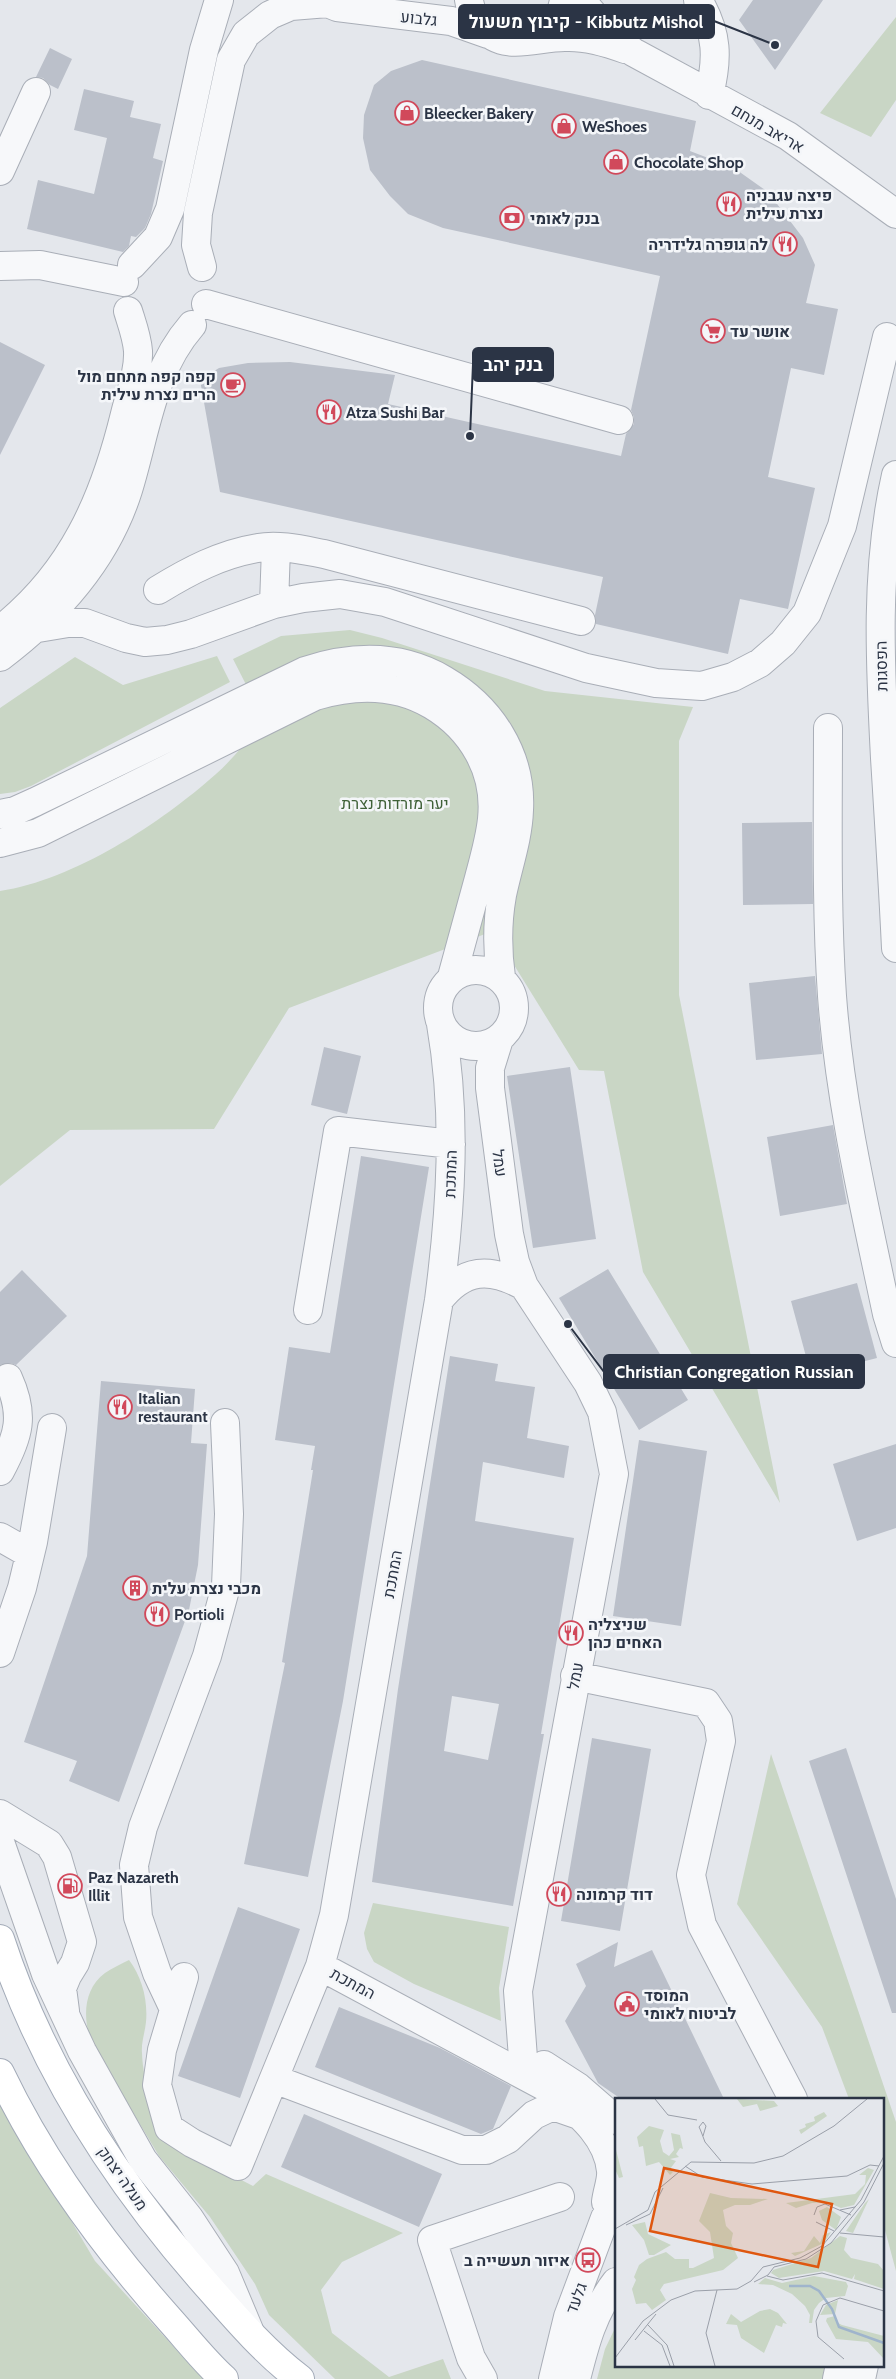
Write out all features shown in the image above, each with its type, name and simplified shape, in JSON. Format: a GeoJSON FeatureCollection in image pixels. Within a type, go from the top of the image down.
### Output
{"type":"FeatureCollection","features":[{"type":"Feature","properties":{"kind":"main road","name":"מעלה יצחק"},"geometry":{"type":"LineString","coordinates":[[0,1939],[28,2014],[49,2059],[103,2151],[150,2217],[252,2336],[300,2379]]}},
{"type":"Feature","properties":{"kind":"main road"},"geometry":{"type":"LineString","coordinates":[[0,2073],[29,2128],[67,2187],[105,2240],[150,2298],[224,2379]]}},
{"type":"Feature","properties":{"kind":"street"},"geometry":{"type":"LineString","coordinates":[[0,630],[35,598],[55,574],[89,521],[105,486],[116,453],[138,359],[135,335],[124,296],[128,273],[158,237],[170,209],[204,50],[219,0]]}},
{"type":"Feature","properties":{"kind":"street"},"geometry":{"type":"LineString","coordinates":[[468,0],[474,18],[488,34]]}},
{"type":"Feature","properties":{"kind":"street"},"geometry":{"type":"LineString","coordinates":[[536,39],[553,26],[562,11],[564,0]]}},
{"type":"Feature","properties":{"kind":"street"},"geometry":{"type":"LineString","coordinates":[[581,0],[604,27],[633,52]]}},
{"type":"Feature","properties":{"kind":"street"},"geometry":{"type":"LineString","coordinates":[[698,0],[707,15],[715,44],[716,69],[709,95]]}},
{"type":"Feature","properties":{"kind":"street"},"geometry":{"type":"LineString","coordinates":[[0,657],[38,628],[54,612],[98,553],[127,493],[160,375],[179,340],[199,314],[208,296],[208,281],[196,246],[198,213],[232,60],[246,34],[270,15],[291,6],[324,2]]}},
{"type":"Feature","properties":{"kind":"street","name":"גלבוע"},"geometry":{"type":"LineString","coordinates":[[324,2],[337,8],[452,21],[503,41],[520,43],[536,39],[566,36],[605,42],[633,52]]}},
{"type":"Feature","properties":{"kind":"street","name":"אריאב מנחם"},"geometry":{"type":"LineString","coordinates":[[633,52],[709,95],[788,136],[896,214]]}},
{"type":"Feature","properties":{"kind":"street"},"geometry":{"type":"LineString","coordinates":[[0,171],[36,92]]}},
{"type":"Feature","properties":{"kind":"street"},"geometry":{"type":"LineString","coordinates":[[128,273],[143,255],[156,249],[171,248],[192,256],[202,267]]}},
{"type":"Feature","properties":{"kind":"street"},"geometry":{"type":"LineString","coordinates":[[0,266],[40,265],[128,273]]}},
{"type":"Feature","properties":{"kind":"street"},"geometry":{"type":"LineString","coordinates":[[128,310],[137,322],[150,330],[164,333],[179,332],[199,314]]}},
{"type":"Feature","properties":{"kind":"street"},"geometry":{"type":"LineString","coordinates":[[199,314],[619,420]]}},
{"type":"Feature","properties":{"kind":"street"},"geometry":{"type":"LineString","coordinates":[[38,628],[77,623],[145,642],[166,640],[191,634],[274,604],[303,598],[340,594],[385,602],[586,668],[656,684],[702,686],[732,676],[760,663],[783,643],[807,613],[842,526],[888,338]]}},
{"type":"Feature","properties":{"kind":"street","name":"הפסגות"},"geometry":{"type":"LineString","coordinates":[[896,475],[882,552],[880,620],[881,696],[896,948]]}},
{"type":"Feature","properties":{"kind":"street"},"geometry":{"type":"LineString","coordinates":[[158,590],[196,567],[259,548],[276,548],[324,554],[581,621]]}},
{"type":"Feature","properties":{"kind":"street"},"geometry":{"type":"LineString","coordinates":[[274,604],[276,548]]}},
{"type":"Feature","properties":{"kind":"street"},"geometry":{"type":"LineString","coordinates":[[85,572],[89,606],[98,621],[109,631]]}},
{"type":"Feature","properties":{"kind":"street"},"geometry":{"type":"LineString","coordinates":[[0,814],[16,811],[305,671],[346,660],[368,659],[419,669],[439,677],[460,689],[478,706],[500,733],[509,749],[516,769],[519,810],[516,838],[498,920],[497,949],[501,977]]}},
{"type":"Feature","properties":{"kind":"street"},"geometry":{"type":"LineString","coordinates":[[0,843],[38,833],[315,696],[355,687],[378,687],[401,691],[421,698],[441,710],[472,738],[483,761],[493,797],[490,836],[452,977]]}},
{"type":"Feature","properties":{"kind":"street"},"geometry":{"type":"LineString","coordinates":[[828,728],[827,888],[832,997],[846,1111],[885,1304],[896,1342]]}},
{"type":"Feature","properties":{"kind":"street"},"geometry":{"type":"LineString","coordinates":[[476,969],[489,971],[501,977],[510,987],[514,999],[515,1012],[511,1024],[498,1039],[482,1046],[470,1046],[458,1042],[448,1034],[441,1024],[438,1012],[439,999],[443,987],[452,977],[464,971],[476,969]]}},
{"type":"Feature","properties":{"kind":"street","name":"המתכת"},"geometry":{"type":"LineString","coordinates":[[441,1024],[450,1085],[451,1144],[448,1231],[439,1300],[334,1915],[320,1966],[460,2039]]}},
{"type":"Feature","properties":{"kind":"street","name":"עמל"},"geometry":{"type":"LineString","coordinates":[[498,1039],[490,1068],[490,1088],[509,1234],[515,1262],[524,1286],[588,1383],[602,1412],[614,1474],[518,1991],[523,2058]]}},
{"type":"Feature","properties":{"kind":"street"},"geometry":{"type":"LineString","coordinates":[[308,1310],[338,1131],[451,1144]]}},
{"type":"Feature","properties":{"kind":"street"},"geometry":{"type":"LineString","coordinates":[[439,1300],[450,1286],[471,1275],[491,1272],[508,1277],[524,1286]]}},
{"type":"Feature","properties":{"kind":"street"},"geometry":{"type":"LineString","coordinates":[[0,1471],[18,1430],[18,1408],[8,1378]]}},
{"type":"Feature","properties":{"kind":"street"},"geometry":{"type":"LineString","coordinates":[[174,2009],[157,1973],[138,1917],[134,1865],[143,1828],[207,1656],[226,1586],[229,1514],[225,1423]]}},
{"type":"Feature","properties":{"kind":"street"},"geometry":{"type":"LineString","coordinates":[[0,1653],[7,1608],[30,1554],[52,1428]]}},
{"type":"Feature","properties":{"kind":"street"},"geometry":{"type":"LineString","coordinates":[[0,1537],[30,1554]]}},
{"type":"Feature","properties":{"kind":"street"},"geometry":{"type":"LineString","coordinates":[[575,1676],[706,1703],[718,1721],[721,1741],[691,1875],[695,1900],[702,1924],[792,2098]]}},
{"type":"Feature","properties":{"kind":"street"},"geometry":{"type":"LineString","coordinates":[[0,1814],[48,1844],[57,1857],[82,1942],[75,1963],[66,1976],[62,1988],[65,2015]]}},
{"type":"Feature","properties":{"kind":"street"},"geometry":{"type":"LineString","coordinates":[[0,1842],[46,1974],[114,2112],[143,2160],[189,2218],[225,2273],[252,2336]]}},
{"type":"Feature","properties":{"kind":"street"},"geometry":{"type":"LineString","coordinates":[[184,1976],[162,2050],[157,2085],[169,2128],[192,2143],[238,2166],[320,1966]]}},
{"type":"Feature","properties":{"kind":"street"},"geometry":{"type":"LineString","coordinates":[[460,2039],[548,2066],[578,2087],[615,2119]]}},
{"type":"Feature","properties":{"kind":"street","name":"גלעד"},"geometry":{"type":"LineString","coordinates":[[460,2039],[553,2091],[581,2116],[600,2138],[611,2171],[611,2211],[568,2317],[553,2379]]}},
{"type":"Feature","properties":{"kind":"street"},"geometry":{"type":"LineString","coordinates":[[274,2079],[462,2150],[486,2150],[508,2139],[534,2115],[553,2106],[581,2116]]}},
{"type":"Feature","properties":{"kind":"street"},"geometry":{"type":"LineString","coordinates":[[483,2379],[471,2358],[432,2240],[560,2196]]}},
{"type":"Feature","properties":{"kind":"street","name":"גלעד"},"geometry":{"type":"LineString","coordinates":[[576,2379],[588,2332],[602,2300],[615,2283]]}},
{"type":"Feature","properties":{"kind":"street"},"geometry":{"type":"LineString","coordinates":[[837,2379],[840,2366]]}},
{"type":"Feature","properties":{"kind":"street"},"geometry":{"type":"LineString","coordinates":[[861,2379],[864,2366]]}},
{"type":"Feature","properties":{"kind":"green space"},"geometry":{"type":"Polygon","coordinates":[[[896,17],[896,100],[871,137],[820,113],[896,17]]]}},
{"type":"Feature","properties":{"kind":"green space","name":"יער מורדות נצרת"},"geometry":{"type":"Polygon","coordinates":[[[350,630],[382,638],[545,691],[693,707],[679,741],[679,995],[780,1503],[643,1272],[604,1071],[579,1070],[493,931],[289,1008],[214,1129],[70,1130],[0,1186],[0,891],[28,885],[57,875],[115,847],[143,830],[194,793],[223,768],[264,720],[233,659],[281,636],[350,630]]]}},
{"type":"Feature","properties":{"kind":"green space"},"geometry":{"type":"Polygon","coordinates":[[[217,656],[230,682],[31,786],[15,792],[0,794],[0,708],[75,657],[123,685],[217,656]]]}},
{"type":"Feature","properties":{"kind":"green space"},"geometry":{"type":"Polygon","coordinates":[[[771,1754],[896,2122],[896,2271],[884,2226],[884,2098],[849,2098],[822,2027],[737,1904],[771,1754]]]}},
{"type":"Feature","properties":{"kind":"green space"},"geometry":{"type":"Polygon","coordinates":[[[373,1903],[509,1927],[499,1988],[501,2021],[414,1984],[374,1962],[367,1949],[364,1933],[373,1903]]]}},
{"type":"Feature","properties":{"kind":"green space"},"geometry":{"type":"Polygon","coordinates":[[[129,1960],[141,1981],[145,1997],[146,2022],[142,2049],[145,2076],[151,2099],[168,2142],[253,2186],[266,2174],[403,2233],[342,2262],[321,2290],[332,2333],[389,2377],[443,2359],[451,2379],[335,2379],[269,2315],[255,2284],[210,2217],[159,2156],[92,2044],[86,2016],[88,1997],[97,1980],[105,1973],[129,1960]]]}},
{"type":"Feature","properties":{"kind":"green space"},"geometry":{"type":"Polygon","coordinates":[[[0,2074],[50,2185],[95,2261],[184,2358],[208,2379],[0,2379],[0,2074]]]}},
{"type":"Feature","properties":{"kind":"green space"},"geometry":{"type":"Polygon","coordinates":[[[615,2328],[615,2366],[834,2366],[831,2379],[597,2379],[605,2349],[615,2328]]]}},
{"type":"Feature","properties":{"kind":"building"},"geometry":{"type":"Polygon","coordinates":[[[753,0],[823,0],[775,70],[739,20],[753,0]]]}},
{"type":"Feature","properties":{"kind":"building"},"geometry":{"type":"Polygon","coordinates":[[[50,48],[72,59],[58,89],[50,85],[43,78],[36,77],[50,48]]]}},
{"type":"Feature","properties":{"kind":"building"},"geometry":{"type":"Polygon","coordinates":[[[422,60],[696,121],[690,151],[734,168],[768,192],[803,238],[815,265],[806,303],[838,309],[824,375],[791,368],[768,477],[815,488],[788,609],[740,599],[728,654],[596,624],[595,615],[603,577],[220,492],[200,380],[219,368],[248,363],[290,362],[395,375],[388,404],[621,456],[626,434],[634,424],[631,410],[660,276],[443,228],[408,214],[390,196],[370,170],[363,138],[364,115],[374,85],[391,71],[422,60]]]}},
{"type":"Feature","properties":{"kind":"building"},"geometry":{"type":"Polygon","coordinates":[[[84,89],[134,101],[130,117],[161,124],[153,158],[163,161],[151,214],[145,228],[136,237],[131,236],[129,246],[123,252],[27,229],[38,180],[94,194],[107,138],[74,130],[84,89]]]}},
{"type":"Feature","properties":{"kind":"building"},"geometry":{"type":"Polygon","coordinates":[[[0,342],[45,365],[0,455],[0,342]]]}},
{"type":"Feature","properties":{"kind":"building"},"geometry":{"type":"Polygon","coordinates":[[[812,822],[813,904],[743,905],[742,823],[812,822]]]}},
{"type":"Feature","properties":{"kind":"building"},"geometry":{"type":"Polygon","coordinates":[[[815,976],[822,1054],[756,1060],[749,983],[815,976]]]}},
{"type":"Feature","properties":{"kind":"building"},"geometry":{"type":"Polygon","coordinates":[[[324,1047],[361,1056],[347,1114],[311,1105],[324,1047]]]}},
{"type":"Feature","properties":{"kind":"building"},"geometry":{"type":"Polygon","coordinates":[[[570,1067],[596,1239],[533,1248],[507,1076],[570,1067]]]}},
{"type":"Feature","properties":{"kind":"building"},"geometry":{"type":"Polygon","coordinates":[[[833,1125],[847,1204],[780,1216],[767,1137],[833,1125]]]}},
{"type":"Feature","properties":{"kind":"building"},"geometry":{"type":"Polygon","coordinates":[[[361,1156],[429,1167],[343,1701],[308,1877],[244,1864],[285,1663],[282,1662],[313,1470],[311,1470],[315,1446],[275,1440],[289,1347],[330,1353],[361,1156]]]}},
{"type":"Feature","properties":{"kind":"building"},"geometry":{"type":"Polygon","coordinates":[[[608,1269],[688,1400],[639,1430],[559,1298],[608,1269]]]}},
{"type":"Feature","properties":{"kind":"building"},"geometry":{"type":"Polygon","coordinates":[[[22,1270],[67,1316],[16,1365],[10,1363],[0,1365],[0,1292],[22,1270]]]}},
{"type":"Feature","properties":{"kind":"building"},"geometry":{"type":"Polygon","coordinates":[[[857,1283],[877,1358],[811,1375],[791,1301],[857,1283]]]}},
{"type":"Feature","properties":{"kind":"building"},"geometry":{"type":"Polygon","coordinates":[[[450,1356],[498,1364],[495,1381],[535,1387],[527,1438],[569,1446],[564,1478],[483,1462],[475,1521],[574,1538],[541,1734],[544,1734],[513,1906],[372,1882],[398,1689],[450,1356]],[[452,1696],[444,1751],[488,1760],[499,1704],[452,1696]]]}},
{"type":"Feature","properties":{"kind":"building","name":"מכבי נצרת עלית"},"geometry":{"type":"Polygon","coordinates":[[[101,1381],[195,1389],[191,1443],[207,1444],[198,1565],[189,1610],[119,1802],[69,1781],[77,1761],[24,1742],[87,1556],[101,1381]]]}},
{"type":"Feature","properties":{"kind":"building"},"geometry":{"type":"Polygon","coordinates":[[[639,1440],[707,1451],[681,1626],[613,1616],[639,1440]]]}},
{"type":"Feature","properties":{"kind":"building"},"geometry":{"type":"Polygon","coordinates":[[[896,1444],[896,1528],[857,1541],[833,1464],[896,1444]]]}},
{"type":"Feature","properties":{"kind":"building"},"geometry":{"type":"Polygon","coordinates":[[[592,1738],[651,1749],[620,1931],[561,1921],[592,1738]]]}},
{"type":"Feature","properties":{"kind":"building"},"geometry":{"type":"Polygon","coordinates":[[[846,1748],[896,1899],[896,2013],[892,2013],[809,1761],[846,1748]]]}},
{"type":"Feature","properties":{"kind":"building"},"geometry":{"type":"Polygon","coordinates":[[[238,1907],[300,1929],[240,2098],[178,2076],[238,1907]]]}},
{"type":"Feature","properties":{"kind":"building","name":"המוסד לביטוח לאומי"},"geometry":{"type":"Polygon","coordinates":[[[618,1942],[614,1967],[652,1950],[724,2098],[620,2098],[598,2083],[565,2021],[586,1986],[576,1964],[618,1942]]]}},
{"type":"Feature","properties":{"kind":"building"},"geometry":{"type":"Polygon","coordinates":[[[339,2007],[440,2048],[511,2086],[493,2129],[481,2134],[315,2067],[339,2007]]]}},
{"type":"Feature","properties":{"kind":"building"},"geometry":{"type":"Polygon","coordinates":[[[304,2114],[442,2174],[419,2227],[281,2167],[304,2114]]]}},
{"type":"Feature","properties":{"kind":"place","name":"קיבוץ משעול - Kibbutz Mishol"},"geometry":{"type":"Point","coordinates":[775,45]}},
{"type":"Feature","properties":{"kind":"place","name":"Bleecker Bakery"},"geometry":{"type":"Point","coordinates":[407,113]}},
{"type":"Feature","properties":{"kind":"place","name":"WeShoes"},"geometry":{"type":"Point","coordinates":[564,126]}},
{"type":"Feature","properties":{"kind":"place","name":"Chocolate Shop"},"geometry":{"type":"Point","coordinates":[616,162]}},
{"type":"Feature","properties":{"kind":"place","name":"פיצה עגבניה נצרת עילית"},"geometry":{"type":"Point","coordinates":[729,204]}},
{"type":"Feature","properties":{"kind":"place","name":"בנק לאומי"},"geometry":{"type":"Point","coordinates":[512,218]}},
{"type":"Feature","properties":{"kind":"place","name":"לה גופרה גלידריה"},"geometry":{"type":"Point","coordinates":[785,244]}},
{"type":"Feature","properties":{"kind":"place","name":"אושר עד"},"geometry":{"type":"Point","coordinates":[713,331]}},
{"type":"Feature","properties":{"kind":"place","name":"קפה קפה מתחם מול הרים נצרת עילית"},"geometry":{"type":"Point","coordinates":[233,385]}},
{"type":"Feature","properties":{"kind":"place","name":"Atza Sushi Bar"},"geometry":{"type":"Point","coordinates":[329,412]}},
{"type":"Feature","properties":{"kind":"place","name":"בנק יהב"},"geometry":{"type":"Point","coordinates":[470,436]}},
{"type":"Feature","properties":{"kind":"place","name":"Christian Congregation Russian"},"geometry":{"type":"Point","coordinates":[568,1324]}},
{"type":"Feature","properties":{"kind":"place","name":"Italian restaurant"},"geometry":{"type":"Point","coordinates":[120,1407]}},
{"type":"Feature","properties":{"kind":"place","name":"מכבי נצרת עלית"},"geometry":{"type":"Point","coordinates":[135,1588]}},
{"type":"Feature","properties":{"kind":"place","name":"Portioli"},"geometry":{"type":"Point","coordinates":[157,1614]}},
{"type":"Feature","properties":{"kind":"place","name":"שניצליה האחים כהן"},"geometry":{"type":"Point","coordinates":[571,1633]}},
{"type":"Feature","properties":{"kind":"place","name":"Paz Nazareth Illit"},"geometry":{"type":"Point","coordinates":[70,1886]}},
{"type":"Feature","properties":{"kind":"place","name":"דוד קרמונה"},"geometry":{"type":"Point","coordinates":[559,1894]}},
{"type":"Feature","properties":{"kind":"place","name":"המוסד לביטוח לאומי"},"geometry":{"type":"Point","coordinates":[627,2004]}},
{"type":"Feature","properties":{"kind":"place","name":"איזור תעשייה ב"},"geometry":{"type":"Point","coordinates":[588,2260]}}]}
